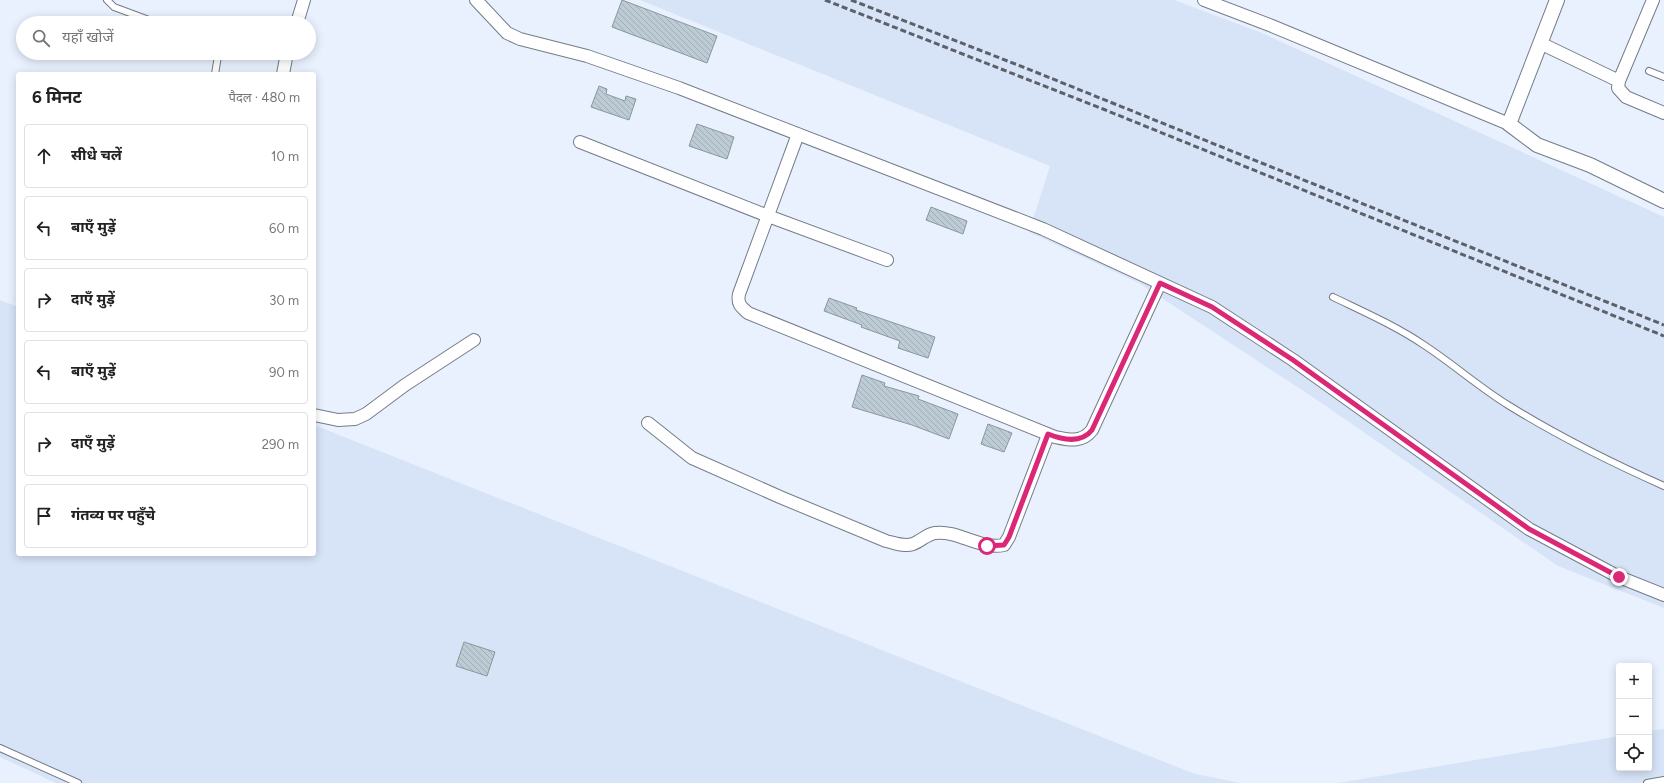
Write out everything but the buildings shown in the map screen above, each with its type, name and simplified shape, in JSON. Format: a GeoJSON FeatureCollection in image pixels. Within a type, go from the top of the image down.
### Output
{"type":"FeatureCollection","features":[{"type":"Feature","properties":{"kind":"street"},"geometry":{"type":"LineString","coordinates":[[299,16],[304,0]]}},
{"type":"Feature","properties":{"kind":"street"},"geometry":{"type":"LineString","coordinates":[[476,0],[507,33],[520,39],[587,56],[679,88],[798,134],[1043,229],[1212,307],[1293,360],[1529,529],[1619,577],[1664,595]]}},
{"type":"Feature","properties":{"kind":"street"},"geometry":{"type":"LineString","coordinates":[[1204,0],[1221,3],[1272,26],[1509,124],[1537,145],[1590,166],[1664,202]]}},
{"type":"Feature","properties":{"kind":"street"},"geometry":{"type":"LineString","coordinates":[[1509,124],[1557,0]]}},
{"type":"Feature","properties":{"kind":"street"},"geometry":{"type":"LineString","coordinates":[[1653,0],[1619,81],[1618,88],[1626,97],[1664,113]]}},
{"type":"Feature","properties":{"kind":"street"},"geometry":{"type":"LineString","coordinates":[[1540,42],[1619,81]]}},
{"type":"Feature","properties":{"kind":"street"},"geometry":{"type":"LineString","coordinates":[[283,72],[286,60]]}},
{"type":"Feature","properties":{"kind":"street"},"geometry":{"type":"LineString","coordinates":[[798,134],[737,300],[740,307],[748,313],[1048,434],[1068,440],[1087,437],[1092,430],[1160,283]]}},
{"type":"Feature","properties":{"kind":"street"},"geometry":{"type":"LineString","coordinates":[[580,142],[768,216],[887,260]]}},
{"type":"Feature","properties":{"kind":"street"},"geometry":{"type":"LineString","coordinates":[[316,415],[338,420],[355,419],[366,414],[405,385],[474,340]]}},
{"type":"Feature","properties":{"kind":"street"},"geometry":{"type":"LineString","coordinates":[[648,423],[692,458],[801,506],[886,541],[900,545],[913,544],[934,533],[947,534],[987,546],[1004,545],[1009,537],[1048,434]]}},
{"type":"Feature","properties":{"kind":"lane"},"geometry":{"type":"LineString","coordinates":[[107,0],[114,7],[138,16]]}},
{"type":"Feature","properties":{"kind":"lane"},"geometry":{"type":"LineString","coordinates":[[215,72],[217,60]]}},
{"type":"Feature","properties":{"kind":"lane"},"geometry":{"type":"LineString","coordinates":[[1649,71],[1664,77]]}},
{"type":"Feature","properties":{"kind":"lane"},"geometry":{"type":"LineString","coordinates":[[1333,297],[1423,345],[1507,404],[1560,436],[1612,463],[1664,486]]}},
{"type":"Feature","properties":{"kind":"lane"},"geometry":{"type":"LineString","coordinates":[[0,748],[78,783]]}},
{"type":"Feature","properties":{"kind":"lane"},"geometry":{"type":"LineString","coordinates":[[1647,783],[1664,780]]}},
{"type":"Feature","properties":{"kind":"shaded area"},"geometry":{"type":"Polygon","coordinates":[[[640,0],[1174,0],[1262,33],[1664,217],[1664,608],[1558,566],[1317,400],[1139,283],[1029,232],[1050,166],[640,0]]]}},
{"type":"Feature","properties":{"kind":"shaded area"},"geometry":{"type":"Polygon","coordinates":[[[0,300],[16,306],[16,556],[316,556],[316,426],[1195,774],[1241,783],[56,783],[0,757],[0,300]]]}},
{"type":"Feature","properties":{"kind":"shaded area"},"geometry":{"type":"Polygon","coordinates":[[[1664,729],[1664,783],[1338,783],[1616,737],[1616,771],[1652,771],[1652,731],[1664,729]]]}},
{"type":"Feature","properties":{"kind":"railway"},"geometry":{"type":"LineString","coordinates":[[825,0],[1103,109],[1664,336]]}},
{"type":"Feature","properties":{"kind":"railway"},"geometry":{"type":"LineString","coordinates":[[851,0],[1023,67],[1664,325]]}},
{"type":"Feature","properties":{"kind":"route"},"geometry":{"type":"LineString","coordinates":[[987,546],[1004,545],[1009,537],[1048,434],[1068,440],[1080,439],[1087,437],[1092,430],[1160,283],[1212,307],[1293,360],[1529,529],[1619,577]]}}]}
